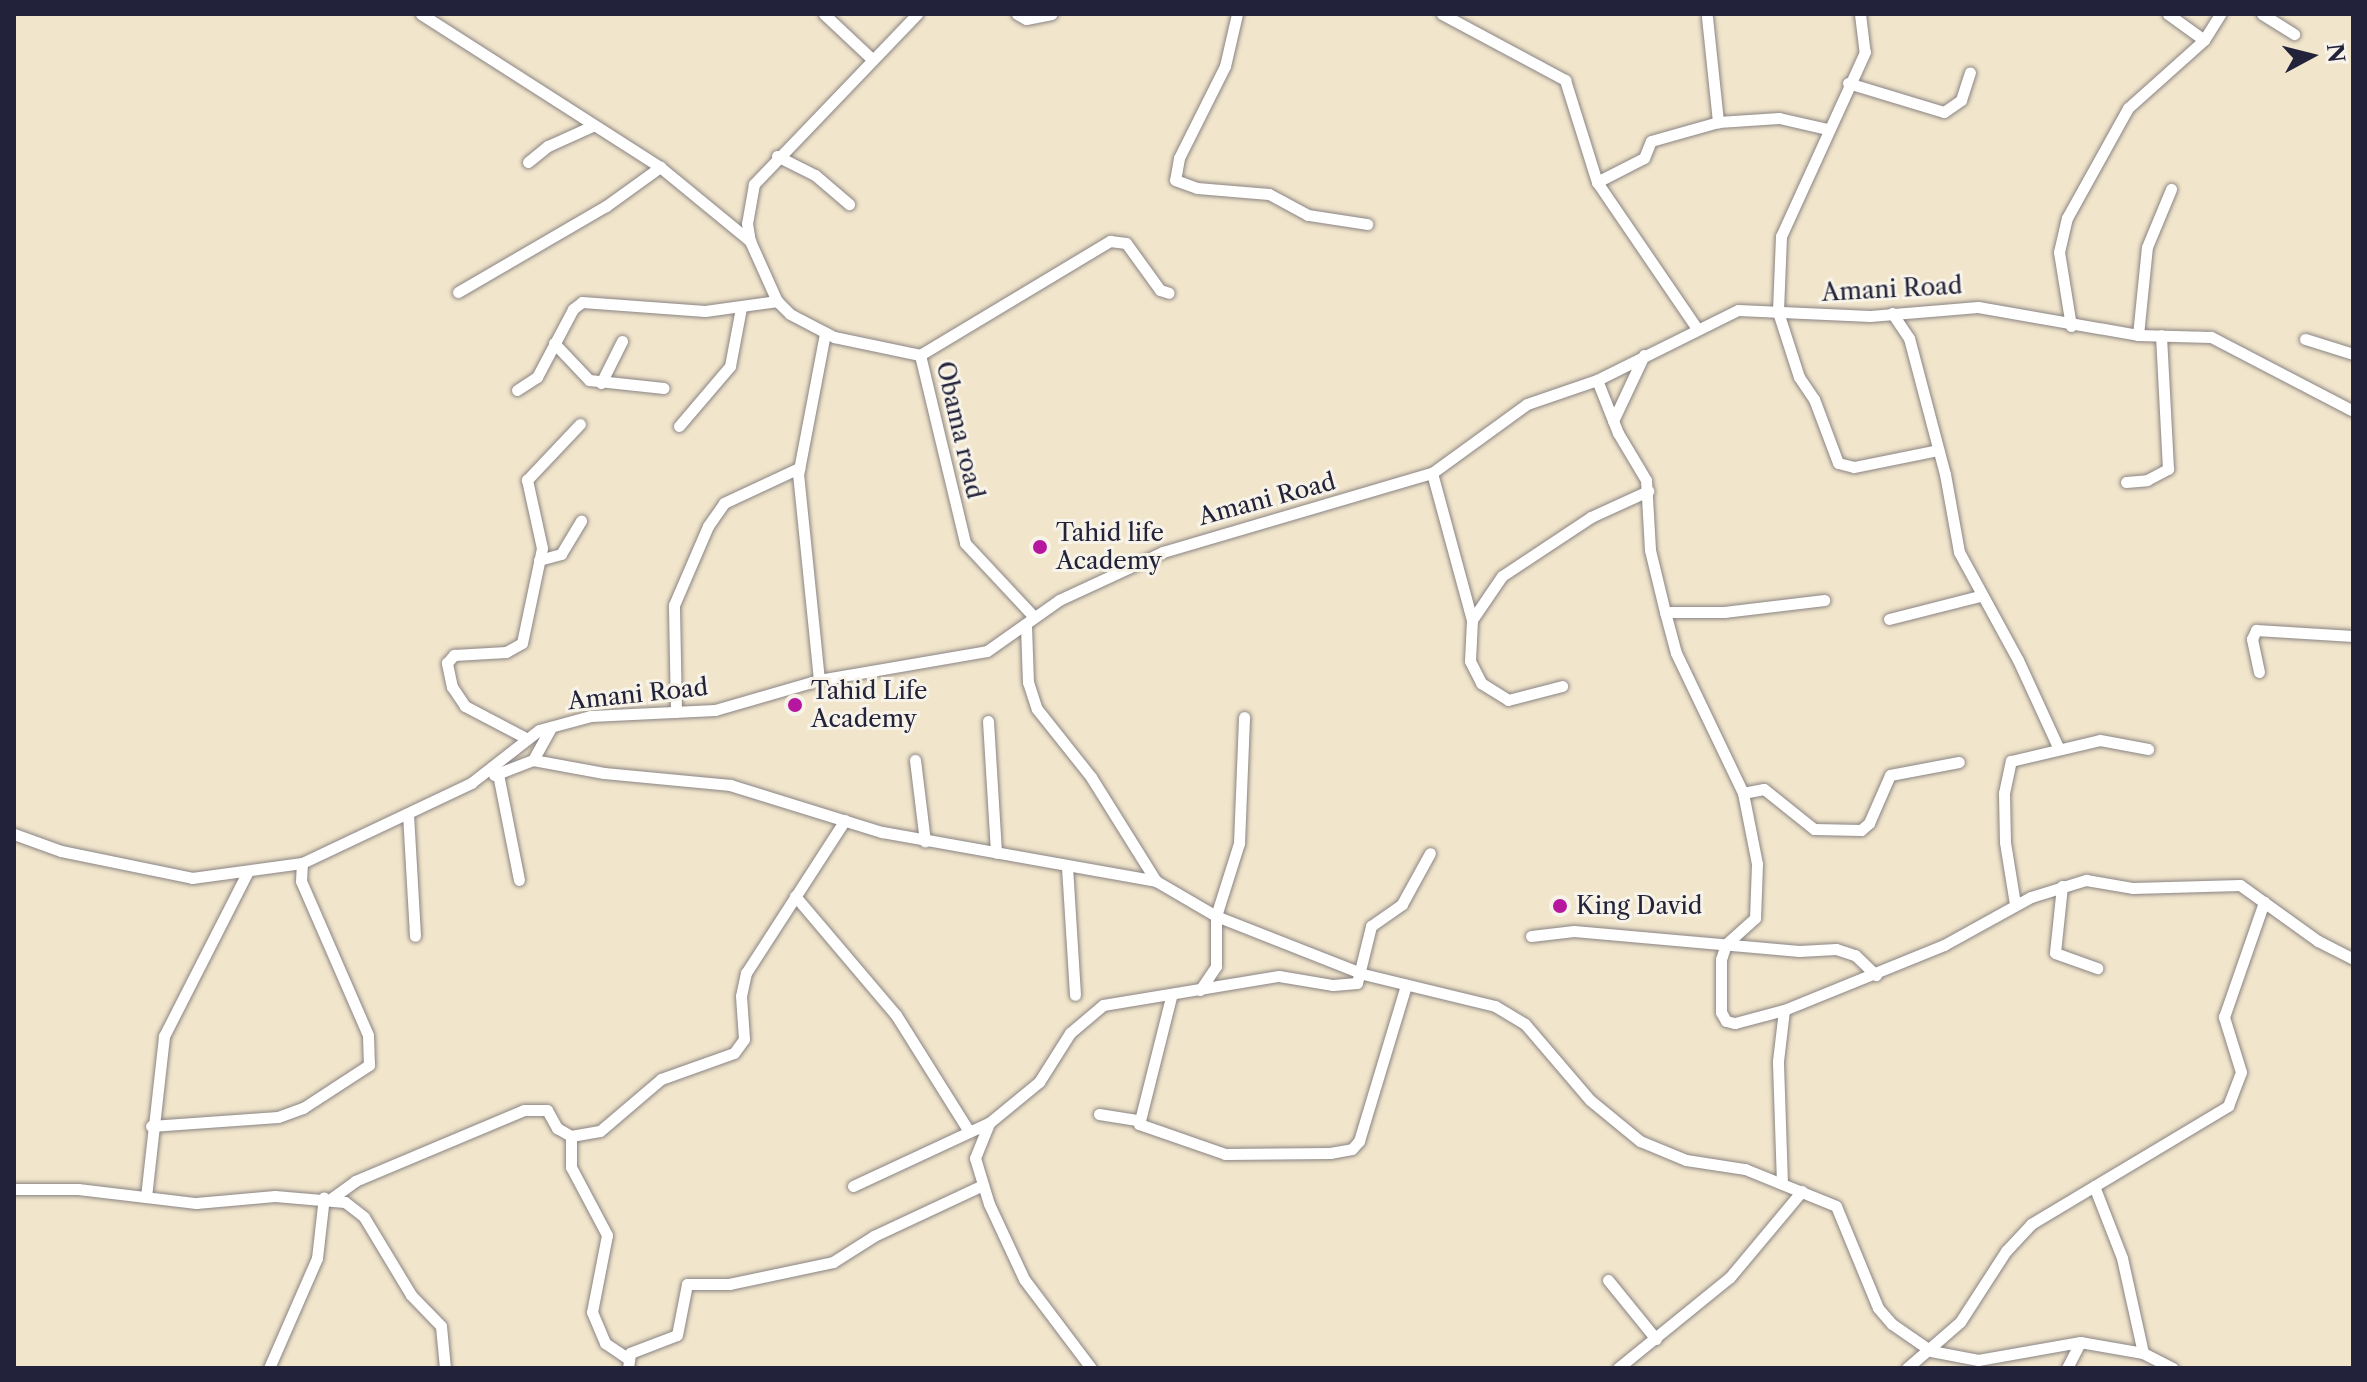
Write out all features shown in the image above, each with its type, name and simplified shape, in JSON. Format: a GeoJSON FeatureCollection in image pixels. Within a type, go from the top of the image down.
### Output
{"type":"FeatureCollection","features":[{"type":"Feature","properties":{"kind":"street"},"geometry":{"type":"LineString","coordinates":[[421,14],[660,167],[750,241]]}},
{"type":"Feature","properties":{"kind":"street"},"geometry":{"type":"LineString","coordinates":[[824,14],[872,59]]}},
{"type":"Feature","properties":{"kind":"street"},"geometry":{"type":"LineString","coordinates":[[1017,14],[1026,19],[1052,14]]}},
{"type":"Feature","properties":{"kind":"street"},"geometry":{"type":"LineString","coordinates":[[1237,14],[1225,66],[1179,158],[1175,180],[1197,188],[1269,194],[1308,215],[1367,224]]}},
{"type":"Feature","properties":{"kind":"street"},"geometry":{"type":"LineString","coordinates":[[1442,14],[1565,80],[1597,182],[1696,327]]}},
{"type":"Feature","properties":{"kind":"street"},"geometry":{"type":"LineString","coordinates":[[1860,14],[1866,48],[1781,236],[1778,312],[1799,377],[1814,399],[1838,463],[1854,467],[1938,450]]}},
{"type":"Feature","properties":{"kind":"street"},"geometry":{"type":"LineString","coordinates":[[2168,14],[2204,40]]}},
{"type":"Feature","properties":{"kind":"street"},"geometry":{"type":"LineString","coordinates":[[2071,326],[2059,252],[2067,218],[2128,108],[2204,40],[2220,14]]}},
{"type":"Feature","properties":{"kind":"street"},"geometry":{"type":"LineString","coordinates":[[2262,14],[2294,34]]}},
{"type":"Feature","properties":{"kind":"street"},"geometry":{"type":"LineString","coordinates":[[517,390],[537,377],[554,343],[582,302],[705,311],[777,301],[750,241],[749,200],[754,184],[777,156],[915,15]]}},
{"type":"Feature","properties":{"kind":"street"},"geometry":{"type":"LineString","coordinates":[[1707,17],[1718,122]]}},
{"type":"Feature","properties":{"kind":"street"},"geometry":{"type":"LineString","coordinates":[[1848,83],[1939,112],[1961,100],[1970,72]]}},
{"type":"Feature","properties":{"kind":"street"},"geometry":{"type":"LineString","coordinates":[[1597,182],[1644,158],[1651,141],[1718,122],[1779,118],[1827,129]]}},
{"type":"Feature","properties":{"kind":"street"},"geometry":{"type":"LineString","coordinates":[[528,162],[548,146],[592,126]]}},
{"type":"Feature","properties":{"kind":"street"},"geometry":{"type":"LineString","coordinates":[[777,156],[815,175],[849,204]]}},
{"type":"Feature","properties":{"kind":"street"},"geometry":{"type":"LineString","coordinates":[[458,292],[606,206],[660,167]]}},
{"type":"Feature","properties":{"kind":"street"},"geometry":{"type":"LineString","coordinates":[[2138,335],[2147,247],[2171,189]]}},
{"type":"Feature","properties":{"kind":"street"},"geometry":{"type":"LineString","coordinates":[[920,355],[1110,241],[1126,243],[1160,290],[1169,293]]}},
{"type":"Feature","properties":{"kind":"street","name":"Obama road"},"geometry":{"type":"LineString","coordinates":[[777,301],[825,333],[920,355],[965,543],[1030,622]]}},
{"type":"Feature","properties":{"kind":"street","name":"Amani Road"},"geometry":{"type":"LineString","coordinates":[[14,834],[152,872],[211,878],[302,863],[471,783],[524,737],[551,727],[591,716],[715,710],[819,680],[987,651],[1059,600],[1163,552],[1432,473],[1527,404],[1597,380],[1696,327],[1738,310],[1892,313],[1978,307],[2071,326],[2225,342],[2353,411]]}},
{"type":"Feature","properties":{"kind":"street"},"geometry":{"type":"LineString","coordinates":[[679,426],[730,366],[741,308]]}},
{"type":"Feature","properties":{"kind":"street"},"geometry":{"type":"LineString","coordinates":[[1892,313],[1909,338],[1938,450],[1956,544],[1980,596],[2018,660],[2058,747]]}},
{"type":"Feature","properties":{"kind":"street"},"geometry":{"type":"LineString","coordinates":[[819,680],[799,468],[825,333]]}},
{"type":"Feature","properties":{"kind":"street"},"geometry":{"type":"LineString","coordinates":[[2126,482],[2147,480],[2168,469],[2161,335]]}},
{"type":"Feature","properties":{"kind":"street"},"geometry":{"type":"LineString","coordinates":[[2305,339],[2353,354]]}},
{"type":"Feature","properties":{"kind":"street"},"geometry":{"type":"LineString","coordinates":[[601,383],[622,341]]}},
{"type":"Feature","properties":{"kind":"street"},"geometry":{"type":"LineString","coordinates":[[554,343],[586,377],[601,383],[664,388]]}},
{"type":"Feature","properties":{"kind":"street"},"geometry":{"type":"LineString","coordinates":[[1613,421],[1644,355]]}},
{"type":"Feature","properties":{"kind":"street"},"geometry":{"type":"LineString","coordinates":[[1597,380],[1613,421],[1643,473],[1648,491],[1650,550],[1676,653],[1743,793],[1757,864],[1757,910],[1752,922],[1726,944],[1721,959],[1720,1006],[1726,1021],[1784,1010],[1876,975],[1944,945],[2015,904],[2086,880],[2133,888],[2231,884],[2245,887],[2353,959]]}},
{"type":"Feature","properties":{"kind":"street"},"geometry":{"type":"LineString","coordinates":[[524,737],[465,706],[452,687],[447,663],[454,655],[506,652],[522,643],[539,560],[541,526],[527,480],[580,424]]}},
{"type":"Feature","properties":{"kind":"street"},"geometry":{"type":"LineString","coordinates":[[676,712],[674,605],[708,526],[724,503],[799,468]]}},
{"type":"Feature","properties":{"kind":"street"},"geometry":{"type":"LineString","coordinates":[[1432,473],[1472,620],[1470,661],[1489,692],[1520,700],[1562,686]]}},
{"type":"Feature","properties":{"kind":"street"},"geometry":{"type":"LineString","coordinates":[[1472,620],[1502,576],[1591,517],[1648,491]]}},
{"type":"Feature","properties":{"kind":"street"},"geometry":{"type":"LineString","coordinates":[[539,560],[561,554],[581,521]]}},
{"type":"Feature","properties":{"kind":"street"},"geometry":{"type":"LineString","coordinates":[[1889,619],[1980,596]]}},
{"type":"Feature","properties":{"kind":"street"},"geometry":{"type":"LineString","coordinates":[[1665,612],[1724,612],[1824,600]]}},
{"type":"Feature","properties":{"kind":"street"},"geometry":{"type":"LineString","coordinates":[[1030,622],[1028,682],[1037,709],[1091,777],[1156,881]]}},
{"type":"Feature","properties":{"kind":"street"},"geometry":{"type":"LineString","coordinates":[[2259,672],[2252,639],[2256,630],[2353,636]]}},
{"type":"Feature","properties":{"kind":"street"},"geometry":{"type":"LineString","coordinates":[[1199,991],[1214,973],[1219,956],[1216,916],[1239,843],[1244,717]]}},
{"type":"Feature","properties":{"kind":"street"},"geometry":{"type":"LineString","coordinates":[[988,721],[996,853]]}},
{"type":"Feature","properties":{"kind":"street"},"geometry":{"type":"LineString","coordinates":[[533,760],[551,727]]}},
{"type":"Feature","properties":{"kind":"street"},"geometry":{"type":"LineString","coordinates":[[2015,904],[2005,842],[2007,772],[2018,758],[2100,740],[2148,749]]}},
{"type":"Feature","properties":{"kind":"street"},"geometry":{"type":"LineString","coordinates":[[471,783],[533,760],[604,773],[730,785],[925,841],[1156,881],[1216,916],[1363,974],[1506,1010],[1605,1116],[1654,1149],[1745,1169],[1836,1206],[1878,1308],[1931,1351],[1963,1364],[2080,1342],[2143,1353],[2172,1368]]}},
{"type":"Feature","properties":{"kind":"street"},"geometry":{"type":"LineString","coordinates":[[915,760],[925,841]]}},
{"type":"Feature","properties":{"kind":"street"},"geometry":{"type":"LineString","coordinates":[[1743,793],[1764,789],[1814,829],[1861,830],[1869,823],[1890,775],[1959,762]]}},
{"type":"Feature","properties":{"kind":"street"},"geometry":{"type":"LineString","coordinates":[[498,774],[519,880]]}},
{"type":"Feature","properties":{"kind":"street"},"geometry":{"type":"LineString","coordinates":[[408,814],[415,936]]}},
{"type":"Feature","properties":{"kind":"street"},"geometry":{"type":"LineString","coordinates":[[571,1136],[600,1131],[661,1079],[724,1058],[742,1046],[741,996],[746,973],[845,820]]}},
{"type":"Feature","properties":{"kind":"street"},"geometry":{"type":"LineString","coordinates":[[853,1186],[968,1130],[989,1123],[1039,1082],[1070,1033],[1092,1011],[1279,976],[1349,985],[1363,974],[1371,926],[1402,904],[1430,853]]}},
{"type":"Feature","properties":{"kind":"street"},"geometry":{"type":"LineString","coordinates":[[151,1126],[278,1117],[303,1108],[369,1065],[368,1035],[301,881],[302,863]]}},
{"type":"Feature","properties":{"kind":"street"},"geometry":{"type":"LineString","coordinates":[[1067,867],[1075,995]]}},
{"type":"Feature","properties":{"kind":"street"},"geometry":{"type":"LineString","coordinates":[[146,1197],[151,1126],[164,1036],[247,873]]}},
{"type":"Feature","properties":{"kind":"street"},"geometry":{"type":"LineString","coordinates":[[2062,886],[2055,953],[2097,968]]}},
{"type":"Feature","properties":{"kind":"street"},"geometry":{"type":"LineString","coordinates":[[795,896],[896,1015],[968,1130]]}},
{"type":"Feature","properties":{"kind":"street"},"geometry":{"type":"LineString","coordinates":[[1907,1368],[1931,1351],[1967,1314],[2019,1235],[2094,1186],[2226,1108],[2241,1072],[2224,1017],[2264,902]]}},
{"type":"Feature","properties":{"kind":"street"},"geometry":{"type":"LineString","coordinates":[[1531,936],[1574,931],[1844,950],[1876,975]]}},
{"type":"Feature","properties":{"kind":"street"},"geometry":{"type":"LineString","coordinates":[[1705,942],[1721,959]]}},
{"type":"Feature","properties":{"kind":"street"},"geometry":{"type":"LineString","coordinates":[[1099,1114],[1137,1120],[1225,1154],[1352,1149],[1372,1106],[1406,985]]}},
{"type":"Feature","properties":{"kind":"street"},"geometry":{"type":"LineString","coordinates":[[1137,1120],[1171,997]]}},
{"type":"Feature","properties":{"kind":"street"},"geometry":{"type":"LineString","coordinates":[[1782,1184],[1778,1061],[1784,1010]]}},
{"type":"Feature","properties":{"kind":"street"},"geometry":{"type":"LineString","coordinates":[[14,1189],[196,1203],[328,1197],[355,1181],[506,1115],[542,1108],[571,1136],[571,1167],[607,1235],[592,1312],[605,1343],[628,1363],[677,1335],[687,1284],[729,1284],[833,1262],[874,1236],[983,1185]]}},
{"type":"Feature","properties":{"kind":"street"},"geometry":{"type":"LineString","coordinates":[[989,1123],[975,1158],[983,1185],[1024,1279],[1091,1368]]}},
{"type":"Feature","properties":{"kind":"street"},"geometry":{"type":"LineString","coordinates":[[2094,1186],[2122,1258],[2143,1353]]}},
{"type":"Feature","properties":{"kind":"street"},"geometry":{"type":"LineString","coordinates":[[1618,1368],[1738,1269],[1802,1191]]}},
{"type":"Feature","properties":{"kind":"street"},"geometry":{"type":"LineString","coordinates":[[269,1368],[317,1258],[328,1197]]}},
{"type":"Feature","properties":{"kind":"street"},"geometry":{"type":"LineString","coordinates":[[328,1197],[364,1217],[411,1295],[441,1326],[445,1368]]}},
{"type":"Feature","properties":{"kind":"street"},"geometry":{"type":"LineString","coordinates":[[1608,1280],[1656,1339]]}},
{"type":"Feature","properties":{"kind":"street"},"geometry":{"type":"LineString","coordinates":[[2067,1368],[2080,1342]]}},
{"type":"Feature","properties":{"kind":"place","name":"Tahid life Academy"},"geometry":{"type":"Point","coordinates":[1040,547]}},
{"type":"Feature","properties":{"kind":"place","name":"Tahid Life Academy"},"geometry":{"type":"Point","coordinates":[795,705]}},
{"type":"Feature","properties":{"kind":"place","name":"King David"},"geometry":{"type":"Point","coordinates":[1560,906]}}]}
